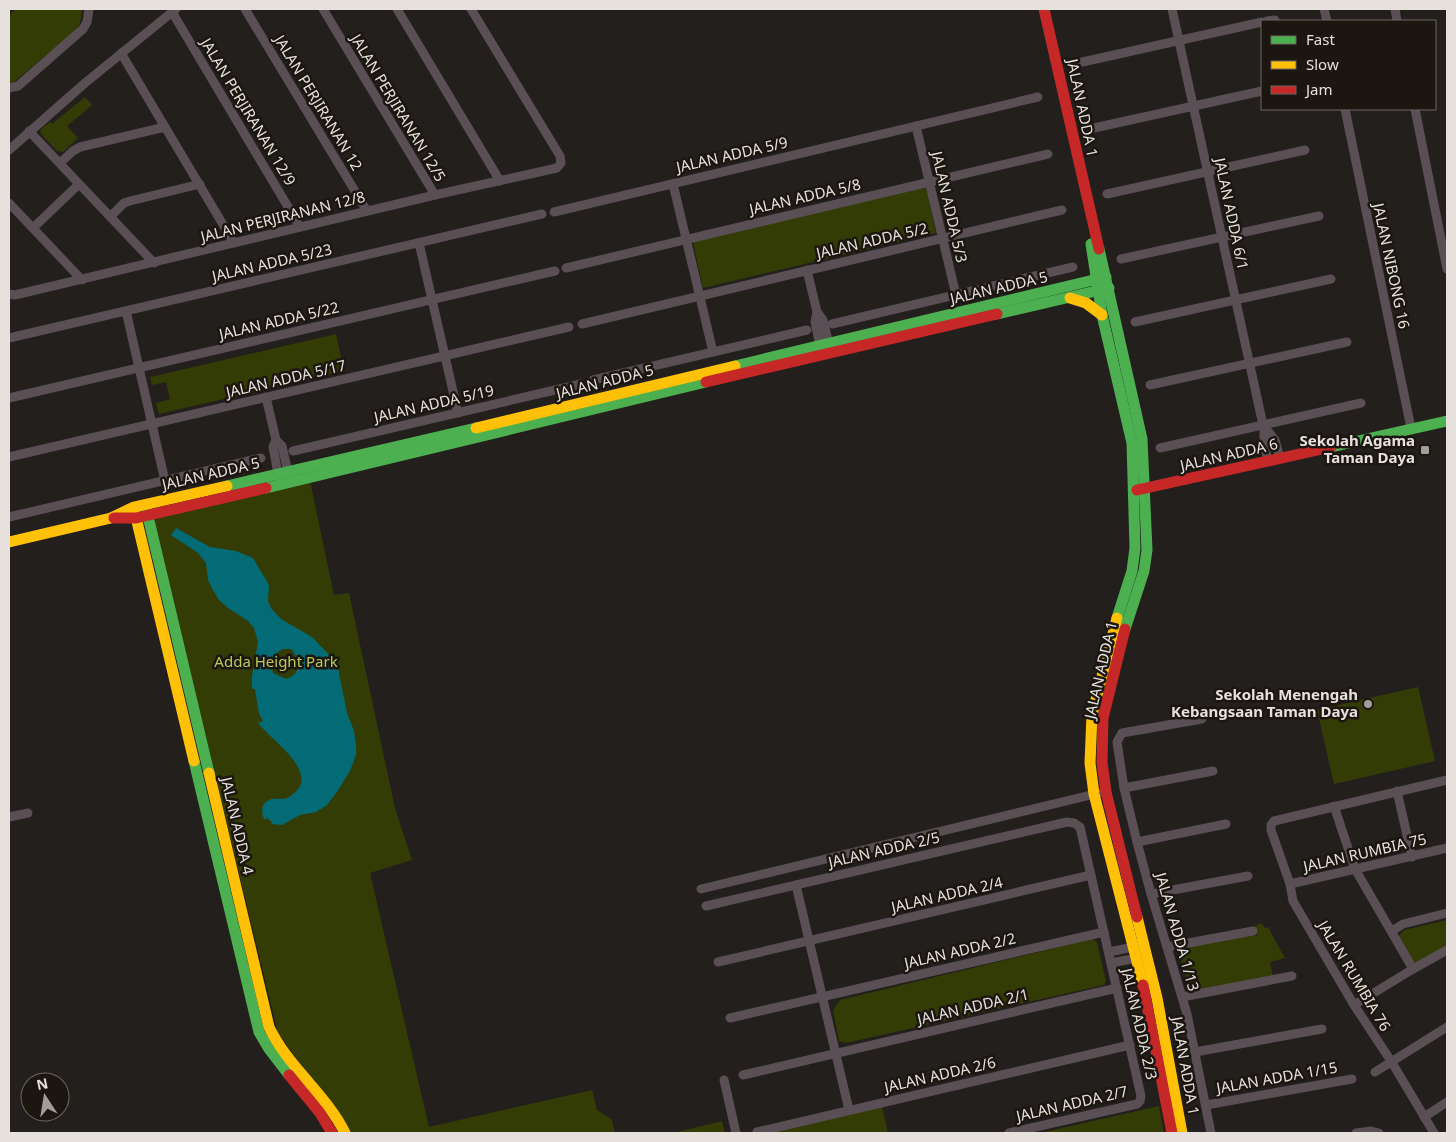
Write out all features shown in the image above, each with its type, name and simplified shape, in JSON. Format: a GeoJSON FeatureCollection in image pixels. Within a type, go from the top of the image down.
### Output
{"type":"FeatureCollection","features":[{"type":"Feature","properties":{"kind":"street"},"geometry":{"type":"LineString","coordinates":[[9,88],[18,86],[83,29],[87,22],[89,9]]}},
{"type":"Feature","properties":{"kind":"street","name":"JALAN PERJIRANAN 12"},"geometry":{"type":"LineString","coordinates":[[245,9],[367,211]]}},
{"type":"Feature","properties":{"kind":"street","name":"JALAN PERJIRANAN 12/5"},"geometry":{"type":"LineString","coordinates":[[323,9],[435,195]]}},
{"type":"Feature","properties":{"kind":"street"},"geometry":{"type":"LineString","coordinates":[[397,9],[500,181]]}},
{"type":"Feature","properties":{"kind":"street","name":"JALAN PERJIRANAN 12/8"},"geometry":{"type":"LineString","coordinates":[[12,295],[557,168],[561,163],[560,156],[471,9]]}},
{"type":"Feature","properties":{"kind":"street","name":"JALAN ADDA 1"},"geometry":{"type":"LineString","coordinates":[[1044,9],[1090,214],[1102,284],[1142,439],[1140,490],[1132,571],[1110,642],[1092,715],[1090,763],[1094,794],[1140,952],[1157,998],[1182,1133]]}},
{"type":"Feature","properties":{"kind":"street","name":"JALAN ADDA 6/1"},"geometry":{"type":"LineString","coordinates":[[1172,9],[1263,425]]}},
{"type":"Feature","properties":{"kind":"street"},"geometry":{"type":"LineString","coordinates":[[9,150],[29,131],[174,10]]}},
{"type":"Feature","properties":{"kind":"street","name":"JALAN PERJIRANAN 12/9"},"geometry":{"type":"LineString","coordinates":[[174,10],[300,227]]}},
{"type":"Feature","properties":{"kind":"street"},"geometry":{"type":"LineString","coordinates":[[1078,63],[1261,22]]}},
{"type":"Feature","properties":{"kind":"street"},"geometry":{"type":"LineString","coordinates":[[121,53],[234,243]]}},
{"type":"Feature","properties":{"kind":"street"},"geometry":{"type":"LineString","coordinates":[[1094,128],[1261,91]]}},
{"type":"Feature","properties":{"kind":"street"},"geometry":{"type":"LineString","coordinates":[[916,126],[1038,97]]}},
{"type":"Feature","properties":{"kind":"street","name":"JALAN NIBONG 16"},"geometry":{"type":"LineString","coordinates":[[1345,110],[1411,428]]}},
{"type":"Feature","properties":{"kind":"street"},"geometry":{"type":"LineString","coordinates":[[1415,110],[1447,268]]}},
{"type":"Feature","properties":{"kind":"street","name":"JALAN ADDA 5/3"},"geometry":{"type":"LineString","coordinates":[[916,126],[956,295]]}},
{"type":"Feature","properties":{"kind":"street","name":"JALAN ADDA 5/9"},"geometry":{"type":"LineString","coordinates":[[554,212],[916,126]]}},
{"type":"Feature","properties":{"kind":"street"},"geometry":{"type":"LineString","coordinates":[[60,163],[80,146],[165,127]]}},
{"type":"Feature","properties":{"kind":"street"},"geometry":{"type":"LineString","coordinates":[[29,131],[154,263]]}},
{"type":"Feature","properties":{"kind":"street"},"geometry":{"type":"LineString","coordinates":[[1107,194],[1305,150]]}},
{"type":"Feature","properties":{"kind":"street","name":"JALAN ADDA 5/8"},"geometry":{"type":"LineString","coordinates":[[566,268],[1048,154]]}},
{"type":"Feature","properties":{"kind":"street"},"geometry":{"type":"LineString","coordinates":[[33,228],[79,184]]}},
{"type":"Feature","properties":{"kind":"street"},"geometry":{"type":"LineString","coordinates":[[111,216],[124,203],[200,184]]}},
{"type":"Feature","properties":{"kind":"street"},"geometry":{"type":"LineString","coordinates":[[673,184],[713,352]]}},
{"type":"Feature","properties":{"kind":"street"},"geometry":{"type":"LineString","coordinates":[[9,202],[82,280]]}},
{"type":"Feature","properties":{"kind":"street","name":"JALAN ADDA 5/2"},"geometry":{"type":"LineString","coordinates":[[582,324],[1062,210]]}},
{"type":"Feature","properties":{"kind":"street","name":"JALAN ADDA 5/23"},"geometry":{"type":"LineString","coordinates":[[9,338],[542,214]]}},
{"type":"Feature","properties":{"kind":"street","name":"JALAN ADDA 1"},"geometry":{"type":"LineString","coordinates":[[1090,214],[1092,256],[1102,284],[1102,316],[1132,443],[1147,550],[1144,571],[1120,646],[1103,718],[1102,762],[1106,792],[1140,952],[1147,1001],[1172,1133]]}},
{"type":"Feature","properties":{"kind":"street"},"geometry":{"type":"LineString","coordinates":[[1121,259],[1319,216]]}},
{"type":"Feature","properties":{"kind":"street"},"geometry":{"type":"LineString","coordinates":[[419,243],[458,413]]}},
{"type":"Feature","properties":{"kind":"street"},"geometry":{"type":"LineString","coordinates":[[1092,256],[1088,268],[1069,292],[1086,302],[1102,316]]}},
{"type":"Feature","properties":{"kind":"street"},"geometry":{"type":"LineString","coordinates":[[832,324],[1073,267]]}},
{"type":"Feature","properties":{"kind":"street"},"geometry":{"type":"LineString","coordinates":[[807,270],[817,312],[815,322],[825,349]]}},
{"type":"Feature","properties":{"kind":"street","name":"JALAN ADDA 5/22"},"geometry":{"type":"LineString","coordinates":[[9,398],[555,271]]}},
{"type":"Feature","properties":{"kind":"street"},"geometry":{"type":"LineString","coordinates":[[1135,322],[1331,279]]}},
{"type":"Feature","properties":{"kind":"street","name":"JALAN ADDA 5"},"geometry":{"type":"LineString","coordinates":[[9,542],[1102,284]]}},
{"type":"Feature","properties":{"kind":"street"},"geometry":{"type":"LineString","coordinates":[[126,311],[165,481]]}},
{"type":"Feature","properties":{"kind":"street","name":"JALAN ADDA 5/17"},"geometry":{"type":"LineString","coordinates":[[9,457],[568,327]]}},
{"type":"Feature","properties":{"kind":"street"},"geometry":{"type":"LineString","coordinates":[[593,380],[808,330]]}},
{"type":"Feature","properties":{"kind":"street"},"geometry":{"type":"LineString","coordinates":[[1150,385],[1346,342]]}},
{"type":"Feature","properties":{"kind":"street","name":"JALAN ADDA 5/19"},"geometry":{"type":"LineString","coordinates":[[294,451],[581,384]]}},
{"type":"Feature","properties":{"kind":"street"},"geometry":{"type":"LineString","coordinates":[[266,397],[276,440],[273,447],[284,478]]}},
{"type":"Feature","properties":{"kind":"street"},"geometry":{"type":"LineString","coordinates":[[1160,448],[1362,404]]}},
{"type":"Feature","properties":{"kind":"street","name":"JALAN ADDA 6"},"geometry":{"type":"LineString","coordinates":[[1140,490],[1447,421]]}},
{"type":"Feature","properties":{"kind":"street"},"geometry":{"type":"LineString","coordinates":[[1263,425],[1275,440],[1280,458]]}},
{"type":"Feature","properties":{"kind":"street"},"geometry":{"type":"LineString","coordinates":[[1263,425],[1268,461]]}},
{"type":"Feature","properties":{"kind":"street"},"geometry":{"type":"LineString","coordinates":[[9,517],[262,458]]}},
{"type":"Feature","properties":{"kind":"street","name":"JALAN ADDA 4"},"geometry":{"type":"LineString","coordinates":[[147,510],[269,1027],[276,1041],[333,1112],[345,1133]]}},
{"type":"Feature","properties":{"kind":"street","name":"JALAN ADDA 4"},"geometry":{"type":"LineString","coordinates":[[135,512],[259,1032],[266,1046],[327,1121],[332,1133]]}},
{"type":"Feature","properties":{"kind":"street","name":"JALAN ADDA 1/13"},"geometry":{"type":"LineString","coordinates":[[1202,719],[1122,733],[1117,742],[1124,788],[1151,894],[1182,997],[1211,1133]]}},
{"type":"Feature","properties":{"kind":"street"},"geometry":{"type":"LineString","coordinates":[[1124,788],[1212,771]]}},
{"type":"Feature","properties":{"kind":"street"},"geometry":{"type":"LineString","coordinates":[[1413,969],[1355,869],[1334,806],[1447,780]]}},
{"type":"Feature","properties":{"kind":"street"},"geometry":{"type":"LineString","coordinates":[[1397,791],[1412,857]]}},
{"type":"Feature","properties":{"kind":"street"},"geometry":{"type":"LineString","coordinates":[[700,888],[1106,792]]}},
{"type":"Feature","properties":{"kind":"street","name":"JALAN RUMBIA 76"},"geometry":{"type":"LineString","coordinates":[[1334,806],[1274,821],[1271,825],[1271,830],[1290,884],[1293,901],[1354,1005],[1391,1061],[1434,1133]]}},
{"type":"Feature","properties":{"kind":"street"},"geometry":{"type":"LineString","coordinates":[[9,817],[28,813]]}},
{"type":"Feature","properties":{"kind":"street","name":"JALAN ADDA 2/5"},"geometry":{"type":"LineString","coordinates":[[706,906],[1067,822],[1074,823],[1080,827],[1091,876]]}},
{"type":"Feature","properties":{"kind":"street"},"geometry":{"type":"LineString","coordinates":[[1137,842],[1226,824]]}},
{"type":"Feature","properties":{"kind":"street","name":"JALAN RUMBIA 75"},"geometry":{"type":"LineString","coordinates":[[1290,884],[1447,848]]}},
{"type":"Feature","properties":{"kind":"street"},"geometry":{"type":"LineString","coordinates":[[1091,876],[1104,932]]}},
{"type":"Feature","properties":{"kind":"street","name":"JALAN ADDA 2/4"},"geometry":{"type":"LineString","coordinates":[[718,962],[1091,876]]}},
{"type":"Feature","properties":{"kind":"street"},"geometry":{"type":"LineString","coordinates":[[1151,894],[1248,876]]}},
{"type":"Feature","properties":{"kind":"street"},"geometry":{"type":"LineString","coordinates":[[796,885],[849,1110]]}},
{"type":"Feature","properties":{"kind":"street"},"geometry":{"type":"LineString","coordinates":[[1392,931],[1403,924],[1447,913]]}},
{"type":"Feature","properties":{"kind":"street"},"geometry":{"type":"LineString","coordinates":[[1167,947],[1253,931]]}},
{"type":"Feature","properties":{"kind":"street","name":"JALAN ADDA 2/3"},"geometry":{"type":"LineString","coordinates":[[1104,932],[1141,1096],[1140,1101]]}},
{"type":"Feature","properties":{"kind":"street","name":"JALAN ADDA 2/2"},"geometry":{"type":"LineString","coordinates":[[730,1018],[1104,932]]}},
{"type":"Feature","properties":{"kind":"street"},"geometry":{"type":"LineString","coordinates":[[1354,1005],[1447,950]]}},
{"type":"Feature","properties":{"kind":"street"},"geometry":{"type":"LineString","coordinates":[[1109,952],[1140,952]]}},
{"type":"Feature","properties":{"kind":"street"},"geometry":{"type":"LineString","coordinates":[[1111,963],[1140,952]]}},
{"type":"Feature","properties":{"kind":"street"},"geometry":{"type":"LineString","coordinates":[[1182,997],[1292,976]]}},
{"type":"Feature","properties":{"kind":"street","name":"JALAN ADDA 2/1"},"geometry":{"type":"LineString","coordinates":[[743,1075],[1117,988]]}},
{"type":"Feature","properties":{"kind":"street"},"geometry":{"type":"LineString","coordinates":[[1375,1072],[1447,1027]]}},
{"type":"Feature","properties":{"kind":"street"},"geometry":{"type":"LineString","coordinates":[[1195,1052],[1322,1029]]}},
{"type":"Feature","properties":{"kind":"street","name":"JALAN ADDA 2/6"},"geometry":{"type":"LineString","coordinates":[[757,1132],[1130,1045]]}},
{"type":"Feature","properties":{"kind":"street","name":"JALAN ADDA 1/15"},"geometry":{"type":"LineString","coordinates":[[1206,1105],[1352,1079]]}},
{"type":"Feature","properties":{"kind":"street"},"geometry":{"type":"LineString","coordinates":[[724,1080],[736,1133]]}},
{"type":"Feature","properties":{"kind":"street","name":"JALAN ADDA 2/7"},"geometry":{"type":"LineString","coordinates":[[1009,1133],[1137,1104],[1140,1101]]}},
{"type":"Feature","properties":{"kind":"street"},"geometry":{"type":"LineString","coordinates":[[1424,1117],[1447,1102]]}},
{"type":"Feature","properties":{"kind":"street"},"geometry":{"type":"LineString","coordinates":[[1356,1133],[1375,1132]]}},
{"type":"Feature","properties":{"kind":"green space"},"geometry":{"type":"Polygon","coordinates":[[[16,9],[82,9],[80,24],[76,30],[14,82],[9,84],[9,15],[16,9]]]}},
{"type":"Feature","properties":{"kind":"green space"},"geometry":{"type":"Polygon","coordinates":[[[85,97],[92,105],[67,126],[78,138],[63,152],[57,151],[40,133],[41,129],[50,122],[52,124],[85,97]]]}},
{"type":"Feature","properties":{"kind":"green space"},"geometry":{"type":"Polygon","coordinates":[[[926,187],[936,233],[703,288],[693,242],[926,187]]]}},
{"type":"Feature","properties":{"kind":"green space"},"geometry":{"type":"Polygon","coordinates":[[[336,334],[344,371],[159,414],[156,403],[170,399],[166,382],[152,385],[150,377],[336,334]]]}},
{"type":"Feature","properties":{"kind":"green space","name":"Adda Height Park"},"geometry":{"type":"Polygon","coordinates":[[[310,481],[334,595],[349,593],[395,808],[412,860],[370,873],[429,1127],[592,1090],[597,1110],[612,1120],[615,1133],[351,1133],[278,1033],[154,524],[158,515],[310,481]]]}},
{"type":"Feature","properties":{"kind":"green space"},"geometry":{"type":"Polygon","coordinates":[[[1418,687],[1435,761],[1334,784],[1317,710],[1418,687]]]}},
{"type":"Feature","properties":{"kind":"green space"},"geometry":{"type":"Polygon","coordinates":[[[1447,920],[1447,946],[1418,963],[1412,962],[1398,937],[1404,930],[1447,920]]]}},
{"type":"Feature","properties":{"kind":"green space"},"geometry":{"type":"Polygon","coordinates":[[[1261,923],[1265,928],[1268,927],[1285,958],[1270,962],[1273,978],[1190,994],[1179,951],[1182,948],[1257,935],[1255,926],[1261,923]]]}},
{"type":"Feature","properties":{"kind":"green space"},"geometry":{"type":"Polygon","coordinates":[[[1092,939],[1097,942],[1106,981],[1104,985],[846,1043],[839,1041],[833,1010],[840,1000],[1092,939]]]}},
{"type":"Feature","properties":{"kind":"green space"},"geometry":{"type":"Polygon","coordinates":[[[1159,1106],[1164,1133],[1040,1133],[1159,1106]]]}},
{"type":"Feature","properties":{"kind":"green space"},"geometry":{"type":"Polygon","coordinates":[[[882,1107],[888,1133],[768,1133],[882,1107]]]}},
{"type":"Feature","properties":{"kind":"green space"},"geometry":{"type":"Polygon","coordinates":[[[722,1121],[725,1133],[673,1133],[722,1121]]]}},
{"type":"Feature","properties":{"kind":"water"},"geometry":{"type":"Polygon","coordinates":[[[176,528],[210,547],[236,551],[253,558],[268,583],[268,601],[271,608],[281,619],[312,637],[337,663],[347,713],[354,731],[356,755],[350,771],[337,792],[327,805],[316,812],[300,815],[282,825],[271,824],[272,822],[267,818],[265,820],[263,817],[262,808],[268,800],[285,799],[290,796],[299,788],[301,780],[300,771],[295,762],[258,723],[263,721],[259,714],[255,689],[252,689],[252,676],[258,642],[254,628],[248,621],[219,600],[208,580],[206,563],[198,553],[171,535],[176,528]],[[291,649],[280,651],[274,656],[272,662],[273,673],[286,679],[295,673],[298,666],[297,658],[291,649]]]}},
{"type":"Feature","properties":{"kind":"traffic: fast"},"geometry":{"type":"LineString","coordinates":[[1091,244],[1102,315],[1132,443],[1135,548],[1132,571],[1117,618]]}},
{"type":"Feature","properties":{"kind":"traffic: fast"},"geometry":{"type":"LineString","coordinates":[[1099,249],[1142,439],[1147,550],[1144,571],[1125,629]]}},
{"type":"Feature","properties":{"kind":"traffic: fast"},"geometry":{"type":"LineString","coordinates":[[735,366],[1106,277]]}},
{"type":"Feature","properties":{"kind":"traffic: fast"},"geometry":{"type":"LineString","coordinates":[[997,314],[1109,288]]}},
{"type":"Feature","properties":{"kind":"traffic: fast"},"geometry":{"type":"LineString","coordinates":[[266,488],[706,382]]}},
{"type":"Feature","properties":{"kind":"traffic: fast"},"geometry":{"type":"LineString","coordinates":[[1331,447],[1447,421]]}},
{"type":"Feature","properties":{"kind":"traffic: fast"},"geometry":{"type":"LineString","coordinates":[[227,486],[476,428]]}},
{"type":"Feature","properties":{"kind":"traffic: fast"},"geometry":{"type":"LineString","coordinates":[[146,508],[209,773]]}},
{"type":"Feature","properties":{"kind":"traffic: fast"},"geometry":{"type":"LineString","coordinates":[[194,761],[259,1032],[269,1049],[289,1075]]}},
{"type":"Feature","properties":{"kind":"traffic: slow"},"geometry":{"type":"LineString","coordinates":[[1070,298],[1086,303],[1102,315]]}},
{"type":"Feature","properties":{"kind":"traffic: slow"},"geometry":{"type":"LineString","coordinates":[[476,428],[735,366]]}},
{"type":"Feature","properties":{"kind":"traffic: slow"},"geometry":{"type":"LineString","coordinates":[[9,542],[111,518],[134,507],[227,486]]}},
{"type":"Feature","properties":{"kind":"traffic: slow"},"geometry":{"type":"LineString","coordinates":[[134,509],[194,761]]}},
{"type":"Feature","properties":{"kind":"traffic: slow"},"geometry":{"type":"LineString","coordinates":[[1117,618],[1092,715],[1090,763],[1094,794],[1143,985]]}},
{"type":"Feature","properties":{"kind":"traffic: slow"},"geometry":{"type":"LineString","coordinates":[[209,773],[269,1027],[286,1055],[327,1105],[345,1133]]}},
{"type":"Feature","properties":{"kind":"traffic: slow"},"geometry":{"type":"LineString","coordinates":[[1137,917],[1157,998],[1182,1133]]}},
{"type":"Feature","properties":{"kind":"traffic: jam"},"geometry":{"type":"LineString","coordinates":[[1044,9],[1099,249]]}},
{"type":"Feature","properties":{"kind":"traffic: jam"},"geometry":{"type":"LineString","coordinates":[[706,382],[997,314]]}},
{"type":"Feature","properties":{"kind":"traffic: jam"},"geometry":{"type":"LineString","coordinates":[[1137,490],[1331,447]]}},
{"type":"Feature","properties":{"kind":"traffic: jam"},"geometry":{"type":"LineString","coordinates":[[114,518],[136,518],[266,488]]}},
{"type":"Feature","properties":{"kind":"traffic: jam"},"geometry":{"type":"LineString","coordinates":[[1125,629],[1103,718],[1102,762],[1106,792],[1137,917]]}},
{"type":"Feature","properties":{"kind":"traffic: jam"},"geometry":{"type":"LineString","coordinates":[[1143,985],[1172,1133]]}},
{"type":"Feature","properties":{"kind":"traffic: jam"},"geometry":{"type":"LineString","coordinates":[[289,1075],[320,1113],[332,1133]]}},
{"type":"Feature","properties":{"kind":"place","name":"Sekolah Agama Taman Daya"},"geometry":{"type":"Point","coordinates":[1425,450]}},
{"type":"Feature","properties":{"kind":"place","name":"Sekolah Menengah Kebangsaan Taman Daya"},"geometry":{"type":"Point","coordinates":[1368,704]}}]}
